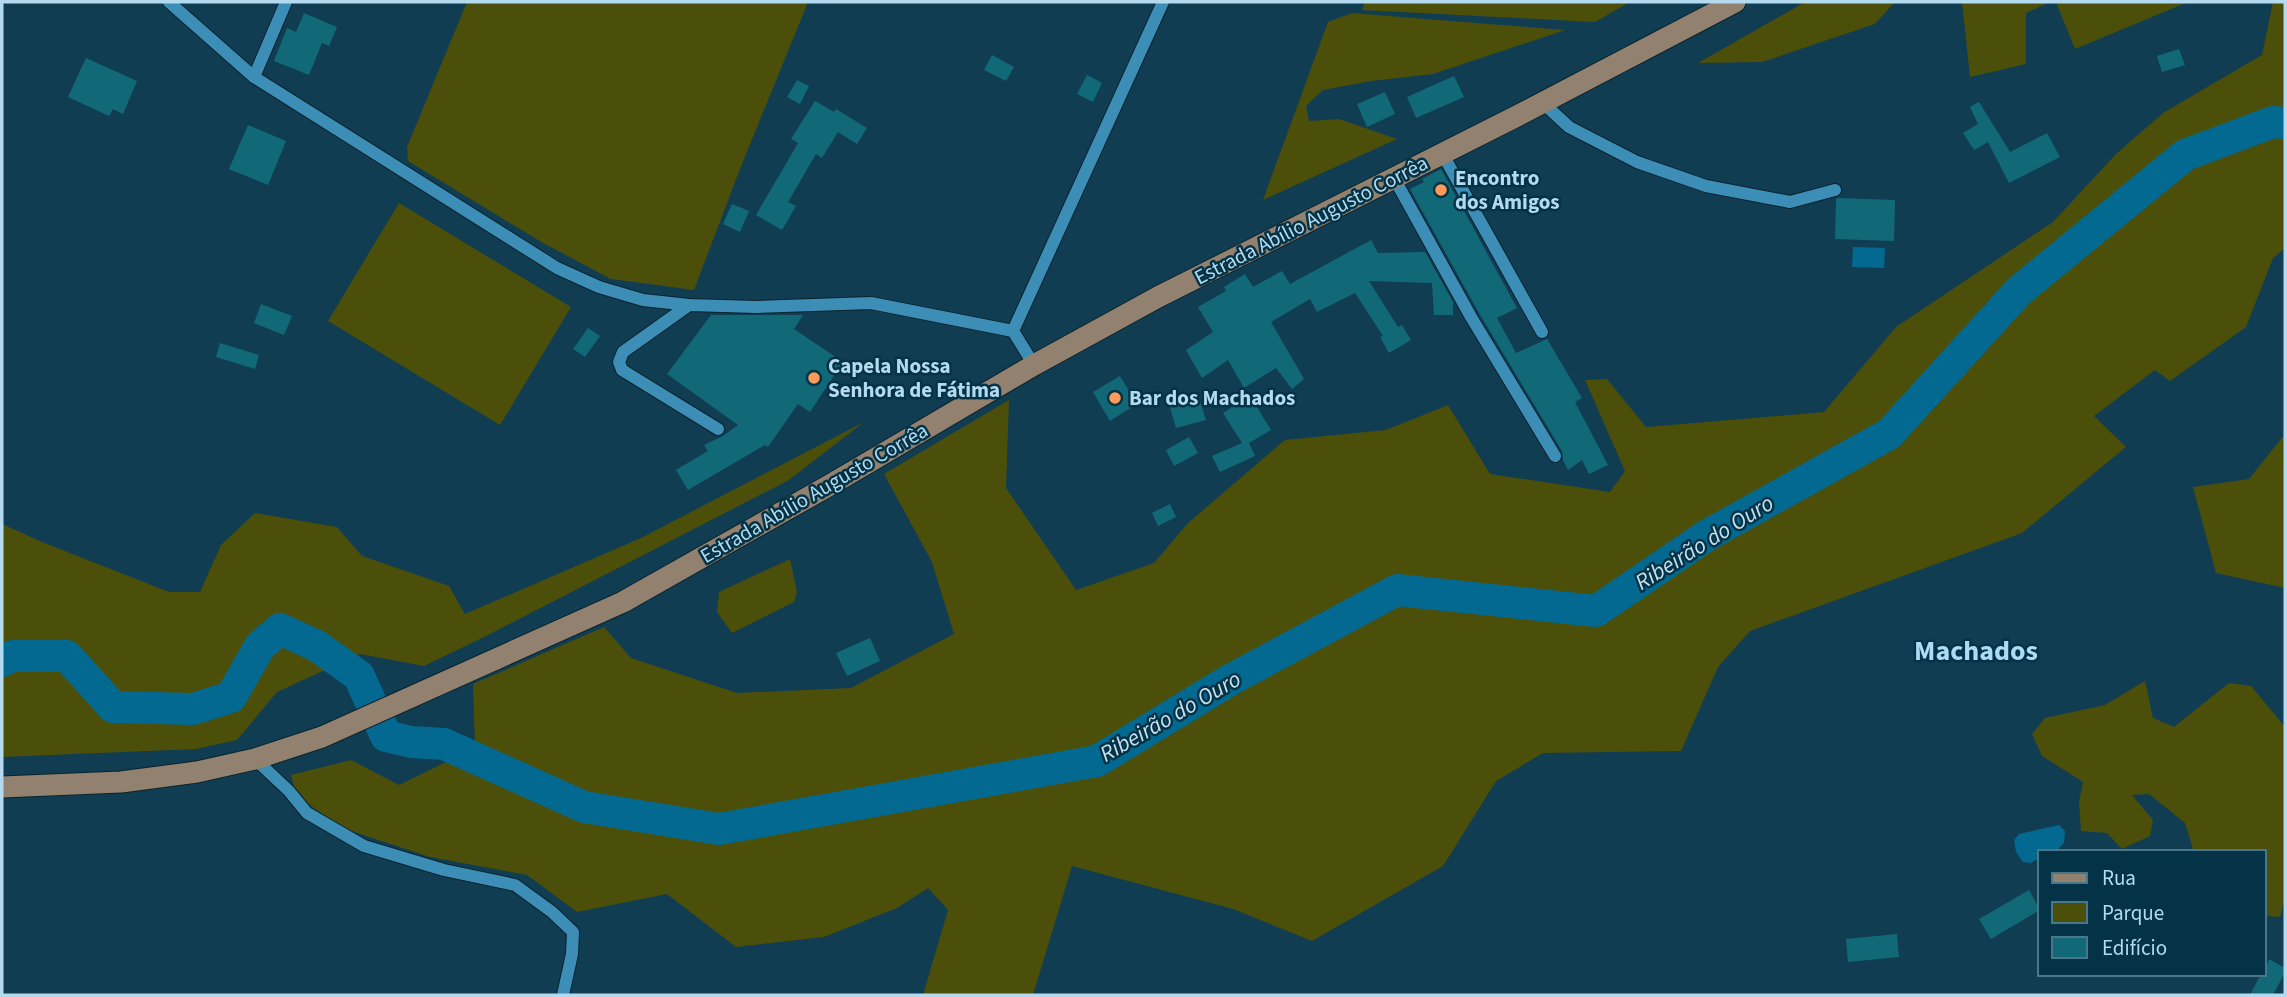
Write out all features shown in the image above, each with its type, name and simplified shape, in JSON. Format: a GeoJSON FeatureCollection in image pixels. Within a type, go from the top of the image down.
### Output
{"type":"FeatureCollection","features":[{"type":"Feature","properties":{"kind":"main road","name":"Estrada Abílio Augusto Corrêa"},"geometry":{"type":"LineString","coordinates":[[2,787],[121,782],[197,772],[255,760],[322,737],[423,693],[623,602],[1034,365],[1158,297],[1735,2]]}},
{"type":"Feature","properties":{"kind":"street"},"geometry":{"type":"LineString","coordinates":[[169,2],[254,77],[557,268],[599,287],[643,300],[689,305],[757,307],[871,303],[1013,331],[1034,365]]}},
{"type":"Feature","properties":{"kind":"street"},"geometry":{"type":"LineString","coordinates":[[254,77],[286,2]]}},
{"type":"Feature","properties":{"kind":"street"},"geometry":{"type":"LineString","coordinates":[[1013,331],[1163,2]]}},
{"type":"Feature","properties":{"kind":"street"},"geometry":{"type":"LineString","coordinates":[[1542,102],[1569,127],[1626,156],[1706,186],[1790,202],[1835,190]]}},
{"type":"Feature","properties":{"kind":"street"},"geometry":{"type":"LineString","coordinates":[[1442,153],[1542,332]]}},
{"type":"Feature","properties":{"kind":"street"},"geometry":{"type":"LineString","coordinates":[[1394,178],[1471,317],[1555,456]]}},
{"type":"Feature","properties":{"kind":"street"},"geometry":{"type":"LineString","coordinates":[[689,305],[623,352],[620,362],[622,370],[718,429]]}},
{"type":"Feature","properties":{"kind":"street"},"geometry":{"type":"LineString","coordinates":[[255,760],[289,791],[307,813],[364,846],[444,870],[515,885],[552,912],[573,932],[572,954],[563,995]]}},
{"type":"Feature","properties":{"kind":"green space"},"geometry":{"type":"Polygon","coordinates":[[[467,2],[808,2],[694,290],[611,279],[543,243],[408,161],[407,147],[467,2]]]}},
{"type":"Feature","properties":{"kind":"green space"},"geometry":{"type":"Polygon","coordinates":[[[1365,2],[1630,2],[1595,22],[1362,10],[1365,2]]]}},
{"type":"Feature","properties":{"kind":"green space"},"geometry":{"type":"Polygon","coordinates":[[[1805,2],[1962,2],[1894,3],[1875,24],[1762,62],[1698,63],[1805,2]]]}},
{"type":"Feature","properties":{"kind":"green space"},"geometry":{"type":"Polygon","coordinates":[[[1962,2],[2050,2],[2026,13],[2026,64],[1970,77],[1962,2]]]}},
{"type":"Feature","properties":{"kind":"green space"},"geometry":{"type":"Polygon","coordinates":[[[2056,2],[2188,2],[2075,49],[2056,2]]]}},
{"type":"Feature","properties":{"kind":"green space"},"geometry":{"type":"Polygon","coordinates":[[[2273,2],[2285,2],[2285,248],[2273,258],[2246,327],[2170,381],[2155,370],[2094,416],[2126,447],[2022,533],[1750,631],[1718,667],[1681,751],[1543,753],[1496,781],[1443,866],[1312,941],[1233,909],[1072,866],[1033,995],[923,995],[948,910],[928,888],[897,908],[824,937],[736,947],[667,894],[577,912],[527,875],[430,857],[342,828],[297,796],[291,775],[351,760],[399,785],[475,748],[473,684],[604,627],[631,658],[737,693],[851,688],[954,634],[932,562],[884,474],[1009,400],[1006,488],[1076,590],[1154,563],[1188,523],[1285,440],[1386,430],[1448,405],[1490,474],[1610,492],[1625,471],[1585,380],[1607,379],[1646,427],[1824,412],[1896,327],[2053,222],[2116,154],[2163,113],[2262,55],[2273,2]]]}},
{"type":"Feature","properties":{"kind":"green space"},"geometry":{"type":"Polygon","coordinates":[[[1352,13],[1565,30],[1433,74],[1323,90],[1306,106],[1309,121],[1339,119],[1397,139],[1263,200],[1328,22],[1352,13]]]}},
{"type":"Feature","properties":{"kind":"green space"},"geometry":{"type":"Polygon","coordinates":[[[399,203],[571,307],[500,425],[328,321],[399,203]]]}},
{"type":"Feature","properties":{"kind":"green space"},"geometry":{"type":"Polygon","coordinates":[[[864,422],[789,480],[424,666],[360,654],[277,692],[237,740],[196,749],[2,757],[2,524],[169,592],[200,592],[221,545],[255,513],[337,527],[362,556],[449,586],[465,614],[641,538],[864,422]]]}},
{"type":"Feature","properties":{"kind":"green space"},"geometry":{"type":"Polygon","coordinates":[[[2285,434],[2285,588],[2216,573],[2193,487],[2249,479],[2285,434]]]}},
{"type":"Feature","properties":{"kind":"green space"},"geometry":{"type":"Polygon","coordinates":[[[790,559],[797,592],[794,602],[732,633],[717,612],[719,592],[790,559]]]}},
{"type":"Feature","properties":{"kind":"green space"},"geometry":{"type":"Polygon","coordinates":[[[2145,681],[2153,718],[2174,727],[2229,683],[2251,686],[2285,727],[2285,897],[2280,917],[2266,916],[2266,850],[2193,850],[2185,823],[2149,794],[2132,795],[2153,820],[2150,836],[2122,849],[2107,833],[2081,831],[2079,802],[2083,782],[2042,756],[2032,734],[2045,718],[2105,705],[2145,681]]]}},
{"type":"Feature","properties":{"kind":"water"},"geometry":{"type":"Polygon","coordinates":[[[1853,247],[1885,248],[1884,268],[1852,267],[1853,247]]]}},
{"type":"Feature","properties":{"kind":"water"},"geometry":{"type":"Polygon","coordinates":[[[2059,825],[2065,831],[2064,843],[2058,849],[2038,850],[2038,858],[2031,863],[2023,862],[2016,852],[2014,840],[2019,834],[2059,825]]]}},
{"type":"Feature","properties":{"kind":"building"},"geometry":{"type":"Polygon","coordinates":[[[304,13],[337,27],[329,46],[322,43],[309,75],[274,61],[287,28],[296,32],[304,13]]]}},
{"type":"Feature","properties":{"kind":"building"},"geometry":{"type":"Polygon","coordinates":[[[2179,49],[2185,65],[2162,72],[2157,56],[2179,49]]]}},
{"type":"Feature","properties":{"kind":"building"},"geometry":{"type":"Polygon","coordinates":[[[992,55],[1014,67],[1006,81],[984,70],[992,55]]]}},
{"type":"Feature","properties":{"kind":"building"},"geometry":{"type":"Polygon","coordinates":[[[86,58],[137,81],[123,114],[113,109],[109,116],[68,97],[86,58]]]}},
{"type":"Feature","properties":{"kind":"building"},"geometry":{"type":"Polygon","coordinates":[[[1087,75],[1102,83],[1093,102],[1077,94],[1087,75]]]}},
{"type":"Feature","properties":{"kind":"building"},"geometry":{"type":"Polygon","coordinates":[[[1454,76],[1464,97],[1416,118],[1407,97],[1454,76]]]}},
{"type":"Feature","properties":{"kind":"building"},"geometry":{"type":"Polygon","coordinates":[[[797,80],[809,86],[800,104],[787,97],[797,80]]]}},
{"type":"Feature","properties":{"kind":"building"},"geometry":{"type":"Polygon","coordinates":[[[1385,92],[1395,114],[1367,127],[1357,104],[1385,92]]]}},
{"type":"Feature","properties":{"kind":"building"},"geometry":{"type":"Polygon","coordinates":[[[815,101],[834,112],[836,109],[867,128],[857,144],[838,132],[822,158],[816,154],[788,202],[796,206],[782,230],[756,215],[798,143],[791,139],[815,101]]]}},
{"type":"Feature","properties":{"kind":"building"},"geometry":{"type":"Polygon","coordinates":[[[1979,102],[2010,152],[2047,133],[2060,157],[2009,183],[1988,142],[1974,150],[1963,133],[1978,124],[1970,107],[1979,102]]]}},
{"type":"Feature","properties":{"kind":"building"},"geometry":{"type":"Polygon","coordinates":[[[248,125],[286,141],[268,185],[229,169],[248,125]]]}},
{"type":"Feature","properties":{"kind":"building"},"geometry":{"type":"Polygon","coordinates":[[[1441,169],[1517,308],[1497,318],[1516,353],[1547,339],[1582,398],[1575,402],[1608,465],[1589,474],[1582,460],[1568,470],[1562,451],[1479,313],[1410,189],[1441,169]]]}},
{"type":"Feature","properties":{"kind":"building"},"geometry":{"type":"Polygon","coordinates":[[[1838,198],[1895,200],[1894,241],[1835,239],[1838,198]]]}},
{"type":"Feature","properties":{"kind":"building"},"geometry":{"type":"Polygon","coordinates":[[[732,204],[749,211],[740,232],[723,224],[732,204]]]}},
{"type":"Feature","properties":{"kind":"building"},"geometry":{"type":"Polygon","coordinates":[[[1371,240],[1378,253],[1425,252],[1453,302],[1453,315],[1434,315],[1432,283],[1369,281],[1398,327],[1402,325],[1411,340],[1389,353],[1380,337],[1383,336],[1355,293],[1317,312],[1310,299],[1271,322],[1304,379],[1292,389],[1276,368],[1244,388],[1228,360],[1202,378],[1186,350],[1213,332],[1198,307],[1226,291],[1224,287],[1245,274],[1253,287],[1282,271],[1290,284],[1371,240]]]}},
{"type":"Feature","properties":{"kind":"building"},"geometry":{"type":"Polygon","coordinates":[[[261,304],[292,316],[284,335],[254,323],[261,304]]]}},
{"type":"Feature","properties":{"kind":"building"},"geometry":{"type":"Polygon","coordinates":[[[711,315],[803,315],[794,329],[843,362],[810,412],[798,404],[768,447],[765,445],[688,490],[676,470],[708,451],[704,445],[738,425],[667,374],[711,315]]]}},
{"type":"Feature","properties":{"kind":"building"},"geometry":{"type":"Polygon","coordinates":[[[588,328],[600,336],[585,357],[573,349],[588,328]]]}},
{"type":"Feature","properties":{"kind":"building"},"geometry":{"type":"Polygon","coordinates":[[[220,343],[259,355],[255,369],[216,357],[220,343]]]}},
{"type":"Feature","properties":{"kind":"building","name":"Bar dos Machados"},"geometry":{"type":"Polygon","coordinates":[[[1120,376],[1137,404],[1110,421],[1093,392],[1120,376]]]}},
{"type":"Feature","properties":{"kind":"building"},"geometry":{"type":"Polygon","coordinates":[[[1198,395],[1206,420],[1176,428],[1169,404],[1198,395]]]}},
{"type":"Feature","properties":{"kind":"building"},"geometry":{"type":"Polygon","coordinates":[[[1250,396],[1271,430],[1249,443],[1255,456],[1220,472],[1212,456],[1242,443],[1223,413],[1250,396]]]}},
{"type":"Feature","properties":{"kind":"building"},"geometry":{"type":"Polygon","coordinates":[[[1189,437],[1198,453],[1174,466],[1166,450],[1189,437]]]}},
{"type":"Feature","properties":{"kind":"building"},"geometry":{"type":"Polygon","coordinates":[[[1170,504],[1176,517],[1158,526],[1152,513],[1170,504]]]}},
{"type":"Feature","properties":{"kind":"building"},"geometry":{"type":"Polygon","coordinates":[[[870,638],[880,661],[847,676],[836,653],[870,638]]]}},
{"type":"Feature","properties":{"kind":"building"},"geometry":{"type":"Polygon","coordinates":[[[2029,890],[2038,906],[2038,911],[1991,939],[1979,919],[2029,890]]]}},
{"type":"Feature","properties":{"kind":"building"},"geometry":{"type":"Polygon","coordinates":[[[1897,934],[1899,957],[1848,962],[1846,939],[1897,934]]]}},
{"type":"Feature","properties":{"kind":"building"},"geometry":{"type":"Polygon","coordinates":[[[2269,959],[2285,968],[2273,995],[2250,995],[2260,976],[2266,976],[2269,959]]]}},
{"type":"Feature","properties":{"kind":"waterway","name":"Ribeirão do Ouro"},"geometry":{"type":"LineString","coordinates":[[2,661],[13,656],[67,656],[113,707],[193,709],[231,697],[260,646],[280,629],[317,646],[359,676],[386,736],[411,742],[444,744],[584,807],[719,829],[1097,761],[1230,680],[1397,590],[1596,611],[1706,536],[1889,434],[2019,291],[2185,155],[2273,122],[2285,123]]}},
{"type":"Feature","properties":{"kind":"place","name":"Encontro dos Amigos"},"geometry":{"type":"Point","coordinates":[1441,190]}},
{"type":"Feature","properties":{"kind":"place","name":"Capela Nossa Senhora de Fátima"},"geometry":{"type":"Point","coordinates":[814,378]}},
{"type":"Feature","properties":{"kind":"place","name":"Bar dos Machados"},"geometry":{"type":"Point","coordinates":[1115,398]}},
{"type":"Feature","properties":{"kind":"district","name":"Machados"},"geometry":{"type":"Point","coordinates":[1976,650]}}]}
